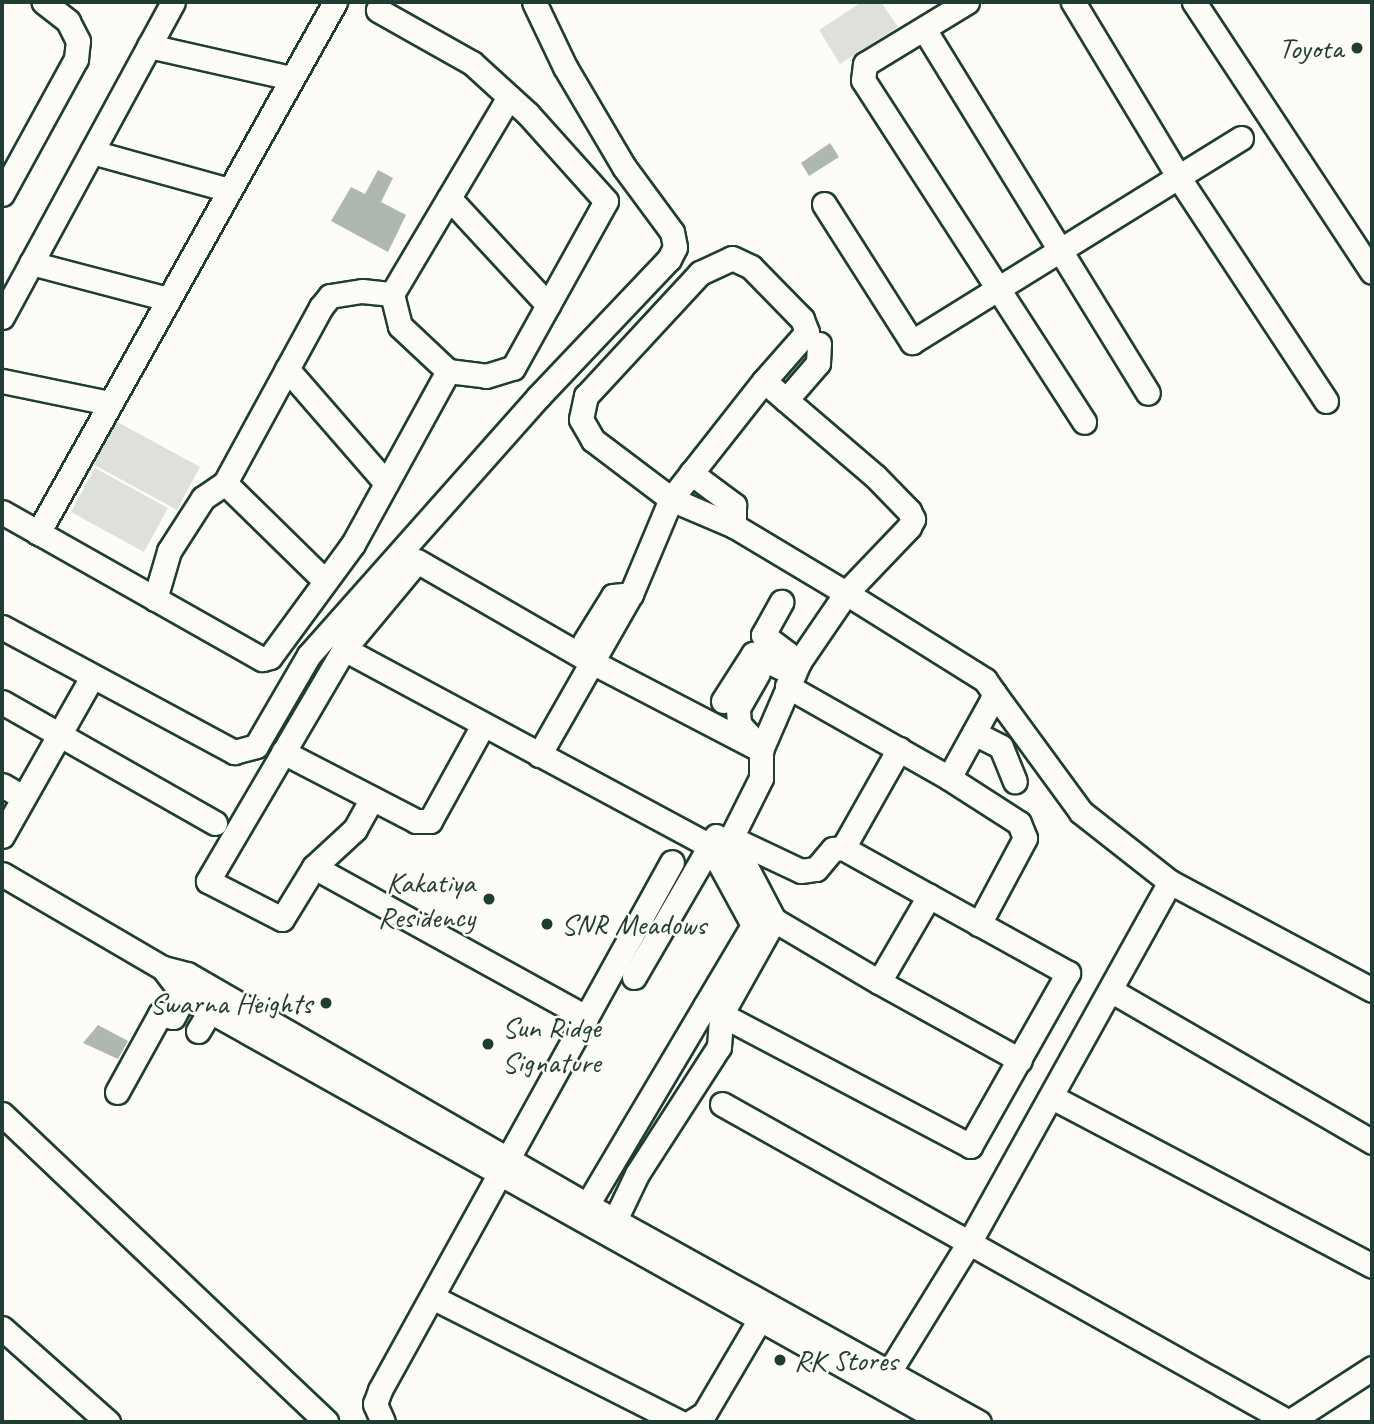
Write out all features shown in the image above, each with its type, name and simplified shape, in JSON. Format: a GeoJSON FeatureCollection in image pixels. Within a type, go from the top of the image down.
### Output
{"type":"FeatureCollection","features":[{"type":"Feature","properties":{"kind":"street"},"geometry":{"type":"LineString","coordinates":[[2,194],[76,59],[78,41],[68,21],[44,2]]}},
{"type":"Feature","properties":{"kind":"street"},"geometry":{"type":"LineString","coordinates":[[2,317],[173,2]]}},
{"type":"Feature","properties":{"kind":"street"},"geometry":{"type":"LineString","coordinates":[[38,533],[335,2]]}},
{"type":"Feature","properties":{"kind":"street"},"geometry":{"type":"LineString","coordinates":[[2,627],[91,679],[234,752],[256,746],[309,655],[538,397],[669,259],[675,247],[672,232],[624,167],[565,66],[534,2]]}},
{"type":"Feature","properties":{"kind":"street"},"geometry":{"type":"LineString","coordinates":[[967,2],[865,64],[863,80],[1084,422]]}},
{"type":"Feature","properties":{"kind":"street"},"geometry":{"type":"LineString","coordinates":[[1073,2],[1179,178],[1326,401]]}},
{"type":"Feature","properties":{"kind":"street"},"geometry":{"type":"LineString","coordinates":[[1194,2],[1372,272]]}},
{"type":"Feature","properties":{"kind":"street"},"geometry":{"type":"LineString","coordinates":[[374,4],[472,63],[509,97],[606,201],[513,368],[486,376],[448,371],[400,326],[392,294],[509,97]]}},
{"type":"Feature","properties":{"kind":"street"},"geometry":{"type":"LineString","coordinates":[[924,29],[1062,248],[1148,393]]}},
{"type":"Feature","properties":{"kind":"street"},"geometry":{"type":"LineString","coordinates":[[149,46],[291,78]]}},
{"type":"Feature","properties":{"kind":"street"},"geometry":{"type":"LineString","coordinates":[[824,204],[912,342],[1241,138]]}},
{"type":"Feature","properties":{"kind":"street"},"geometry":{"type":"LineString","coordinates":[[92,152],[229,190]]}},
{"type":"Feature","properties":{"kind":"street"},"geometry":{"type":"LineString","coordinates":[[449,198],[548,305]]}},
{"type":"Feature","properties":{"kind":"street"},"geometry":{"type":"LineString","coordinates":[[539,755],[589,651],[631,594],[671,499],[764,381],[807,332],[802,318],[751,267],[732,258],[700,273],[586,396],[581,419],[593,440],[671,499],[734,526],[985,680],[1081,812],[1170,881],[1372,990]]}},
{"type":"Feature","properties":{"kind":"street"},"geometry":{"type":"LineString","coordinates":[[31,264],[167,299]]}},
{"type":"Feature","properties":{"kind":"street"},"geometry":{"type":"LineString","coordinates":[[155,599],[159,573],[184,524],[203,498],[225,483],[330,296],[362,291],[392,294]]}},
{"type":"Feature","properties":{"kind":"street"},"geometry":{"type":"LineString","coordinates":[[786,400],[818,363],[819,344]]}},
{"type":"Feature","properties":{"kind":"street"},"geometry":{"type":"LineString","coordinates":[[287,369],[386,483]]}},
{"type":"Feature","properties":{"kind":"street"},"geometry":{"type":"LineString","coordinates":[[2,512],[262,659],[276,652],[323,579],[353,544],[448,371]]}},
{"type":"Feature","properties":{"kind":"street"},"geometry":{"type":"LineString","coordinates":[[2,381],[109,403]]}},
{"type":"Feature","properties":{"kind":"street"},"geometry":{"type":"LineString","coordinates":[[634,977],[761,778],[761,756],[793,674],[846,593],[913,519],[875,476],[764,381]]}},
{"type":"Feature","properties":{"kind":"street"},"geometry":{"type":"LineString","coordinates":[[691,473],[734,505],[734,526]]}},
{"type":"Feature","properties":{"kind":"street"},"geometry":{"type":"LineString","coordinates":[[225,483],[323,579]]}},
{"type":"Feature","properties":{"kind":"street"},"geometry":{"type":"LineString","coordinates":[[372,798],[355,829],[314,867],[282,919],[208,881],[344,649],[417,561],[589,651],[761,756]]}},
{"type":"Feature","properties":{"kind":"street"},"geometry":{"type":"LineString","coordinates":[[781,602],[763,635],[793,674]]}},
{"type":"Feature","properties":{"kind":"street"},"geometry":{"type":"LineString","coordinates":[[344,649],[539,755],[721,842],[801,871],[816,869],[834,849],[843,848],[1068,973],[975,1139],[965,1146],[713,1010]]}},
{"type":"Feature","properties":{"kind":"street"},"geometry":{"type":"LineString","coordinates":[[723,701],[753,654],[793,674],[899,749],[1018,823],[1025,838],[979,924]]}},
{"type":"Feature","properties":{"kind":"street"},"geometry":{"type":"LineString","coordinates":[[758,673],[738,708],[739,724],[761,756]]}},
{"type":"Feature","properties":{"kind":"street"},"geometry":{"type":"LineString","coordinates":[[2,836],[91,679]]}},
{"type":"Feature","properties":{"kind":"street"},"geometry":{"type":"LineString","coordinates":[[949,778],[979,742],[994,693]]}},
{"type":"Feature","properties":{"kind":"street"},"geometry":{"type":"LineString","coordinates":[[2,702],[215,823]]}},
{"type":"Feature","properties":{"kind":"street"},"geometry":{"type":"LineString","coordinates":[[283,751],[416,821],[430,821],[484,725]]}},
{"type":"Feature","properties":{"kind":"street"},"geometry":{"type":"LineString","coordinates":[[979,742],[1001,747],[1014,781]]}},
{"type":"Feature","properties":{"kind":"street"},"geometry":{"type":"LineString","coordinates":[[979,742],[1000,776],[1002,789],[993,806]]}},
{"type":"Feature","properties":{"kind":"street"},"geometry":{"type":"LineString","coordinates":[[843,848],[899,749]]}},
{"type":"Feature","properties":{"kind":"street"},"geometry":{"type":"LineString","coordinates":[[2,785],[23,797]]}},
{"type":"Feature","properties":{"kind":"street"},"geometry":{"type":"LineString","coordinates":[[721,842],[763,923],[879,982],[1020,1059]]}},
{"type":"Feature","properties":{"kind":"street"},"geometry":{"type":"LineString","coordinates":[[383,1422],[375,1404],[380,1390],[672,862]]}},
{"type":"Feature","properties":{"kind":"street"},"geometry":{"type":"LineString","coordinates":[[314,867],[586,1017]]}},
{"type":"Feature","properties":{"kind":"street"},"geometry":{"type":"LineString","coordinates":[[2,874],[163,968],[187,974],[504,1168],[761,1319],[944,1422]]}},
{"type":"Feature","properties":{"kind":"street"},"geometry":{"type":"LineString","coordinates":[[889,1372],[970,1241],[1112,991],[1170,881]]}},
{"type":"Feature","properties":{"kind":"street"},"geometry":{"type":"LineString","coordinates":[[879,982],[929,896]]}},
{"type":"Feature","properties":{"kind":"street"},"geometry":{"type":"LineString","coordinates":[[587,1205],[713,1010],[763,923]]}},
{"type":"Feature","properties":{"kind":"street"},"geometry":{"type":"LineString","coordinates":[[163,968],[184,996],[210,1011],[504,1168],[587,1205],[979,1422]]}},
{"type":"Feature","properties":{"kind":"street"},"geometry":{"type":"LineString","coordinates":[[1112,991],[1372,1142]]}},
{"type":"Feature","properties":{"kind":"street"},"geometry":{"type":"LineString","coordinates":[[117,1092],[160,1014],[173,1017],[184,996]]}},
{"type":"Feature","properties":{"kind":"street"},"geometry":{"type":"LineString","coordinates":[[615,1220],[637,1174],[719,1047],[713,1010]]}},
{"type":"Feature","properties":{"kind":"street"},"geometry":{"type":"LineString","coordinates":[[198,1031],[210,1011]]}},
{"type":"Feature","properties":{"kind":"street"},"geometry":{"type":"LineString","coordinates":[[1052,1097],[1372,1266]]}},
{"type":"Feature","properties":{"kind":"street"},"geometry":{"type":"LineString","coordinates":[[722,1104],[1289,1422],[1372,1368]]}},
{"type":"Feature","properties":{"kind":"street"},"geometry":{"type":"LineString","coordinates":[[2,1114],[326,1422]]}},
{"type":"Feature","properties":{"kind":"street"},"geometry":{"type":"LineString","coordinates":[[432,1297],[679,1422]]}},
{"type":"Feature","properties":{"kind":"street"},"geometry":{"type":"LineString","coordinates":[[691,1422],[704,1414],[761,1319]]}},
{"type":"Feature","properties":{"kind":"street"},"geometry":{"type":"LineString","coordinates":[[2,1328],[108,1422]]}},
{"type":"Feature","properties":{"kind":"shaded area"},"geometry":{"type":"Polygon","coordinates":[[[862,2],[881,2],[898,27],[840,64],[819,30],[862,2]]]}},
{"type":"Feature","properties":{"kind":"shaded area"},"geometry":{"type":"Polygon","coordinates":[[[830,143],[839,157],[809,176],[801,163],[830,143]]]}},
{"type":"Feature","properties":{"kind":"shaded area"},"geometry":{"type":"Polygon","coordinates":[[[378,170],[393,178],[381,202],[406,215],[388,252],[331,221],[351,187],[365,194],[378,170]]]}},
{"type":"Feature","properties":{"kind":"shaded area"},"geometry":{"type":"Polygon","coordinates":[[[112,419],[200,467],[177,510],[89,462],[112,419]]]}},
{"type":"Feature","properties":{"kind":"shaded area"},"geometry":{"type":"Polygon","coordinates":[[[95,468],[168,508],[144,552],[71,512],[95,468]]]}},
{"type":"Feature","properties":{"kind":"shaded area"},"geometry":{"type":"Polygon","coordinates":[[[98,1025],[128,1041],[118,1059],[83,1043],[98,1025]]]}},
{"type":"Feature","properties":{"kind":"place","name":"Toyota"},"geometry":{"type":"Point","coordinates":[1357,48]}},
{"type":"Feature","properties":{"kind":"place","name":"Kakatiya Residency"},"geometry":{"type":"Point","coordinates":[489,899]}},
{"type":"Feature","properties":{"kind":"place","name":"SNR Meadows"},"geometry":{"type":"Point","coordinates":[547,924]}},
{"type":"Feature","properties":{"kind":"place","name":"Swarna Heights"},"geometry":{"type":"Point","coordinates":[326,1003]}},
{"type":"Feature","properties":{"kind":"place","name":"Sun Ridge Signature"},"geometry":{"type":"Point","coordinates":[488,1044]}},
{"type":"Feature","properties":{"kind":"place","name":"RK Stores"},"geometry":{"type":"Point","coordinates":[780,1360]}}]}
